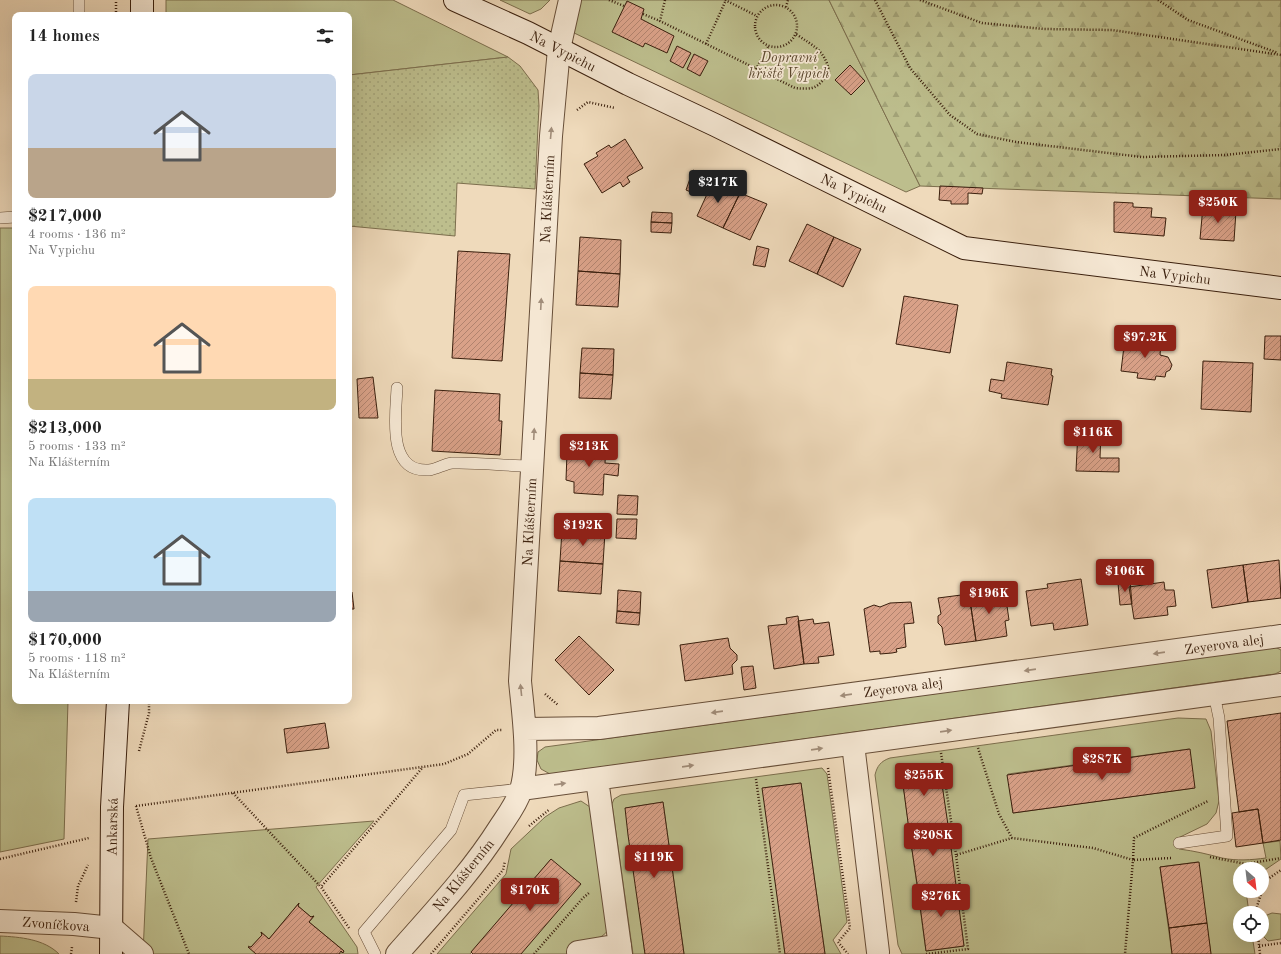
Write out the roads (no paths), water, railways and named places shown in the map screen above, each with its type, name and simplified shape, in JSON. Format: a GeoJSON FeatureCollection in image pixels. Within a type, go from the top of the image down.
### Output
{"type":"FeatureCollection","features":[{"type":"Feature","properties":{"kind":"street"},"geometry":{"type":"LineString","coordinates":[[142,0],[142,12]]}},
{"type":"Feature","properties":{"kind":"street","name":"Na Vypichu"},"geometry":{"type":"LineString","coordinates":[[455,0],[559,49],[964,248],[1281,288]]}},
{"type":"Feature","properties":{"kind":"street","name":"Na Klášterním"},"geometry":{"type":"LineString","coordinates":[[397,954],[483,855],[514,806],[521,790],[524,769],[525,728],[520,681],[551,136],[559,49],[570,0]]}},
{"type":"Feature","properties":{"kind":"street","name":"Zeyerova alej"},"geometry":{"type":"LineString","coordinates":[[525,728],[599,728],[1281,636]]}},
{"type":"Feature","properties":{"kind":"street"},"geometry":{"type":"LineString","coordinates":[[521,790],[1281,685]]}},
{"type":"Feature","properties":{"kind":"street","name":"Ankarská"},"geometry":{"type":"LineString","coordinates":[[111,954],[112,807],[118,704]]}},
{"type":"Feature","properties":{"kind":"street"},"geometry":{"type":"LineString","coordinates":[[853,744],[878,952]]}},
{"type":"Feature","properties":{"kind":"street"},"geometry":{"type":"LineString","coordinates":[[578,952],[621,949],[597,779]]}},
{"type":"Feature","properties":{"kind":"street","name":"Zvoníčkova"},"geometry":{"type":"LineString","coordinates":[[0,921],[74,924],[112,928]]}},
{"type":"Feature","properties":{"kind":"street"},"geometry":{"type":"LineString","coordinates":[[112,928],[142,954]]}},
{"type":"Feature","properties":{"kind":"lane"},"geometry":{"type":"LineString","coordinates":[[79,0],[79,12]]}},
{"type":"Feature","properties":{"kind":"lane"},"geometry":{"type":"LineString","coordinates":[[0,218],[12,217]]}},
{"type":"Feature","properties":{"kind":"lane"},"geometry":{"type":"LineString","coordinates":[[396,388],[395,433],[398,450],[404,460],[414,467],[428,470],[451,463],[532,466]]}},
{"type":"Feature","properties":{"kind":"lane"},"geometry":{"type":"LineString","coordinates":[[1179,843],[1227,836],[1219,718],[1214,694]]}},
{"type":"Feature","properties":{"kind":"lane"},"geometry":{"type":"LineString","coordinates":[[375,954],[364,932],[451,830],[464,794],[521,790]]}},
{"type":"Feature","properties":{"kind":"park label","name":"Dopravní hřiště Vypich"},"geometry":{"type":"Point","coordinates":[789,66]}}]}
